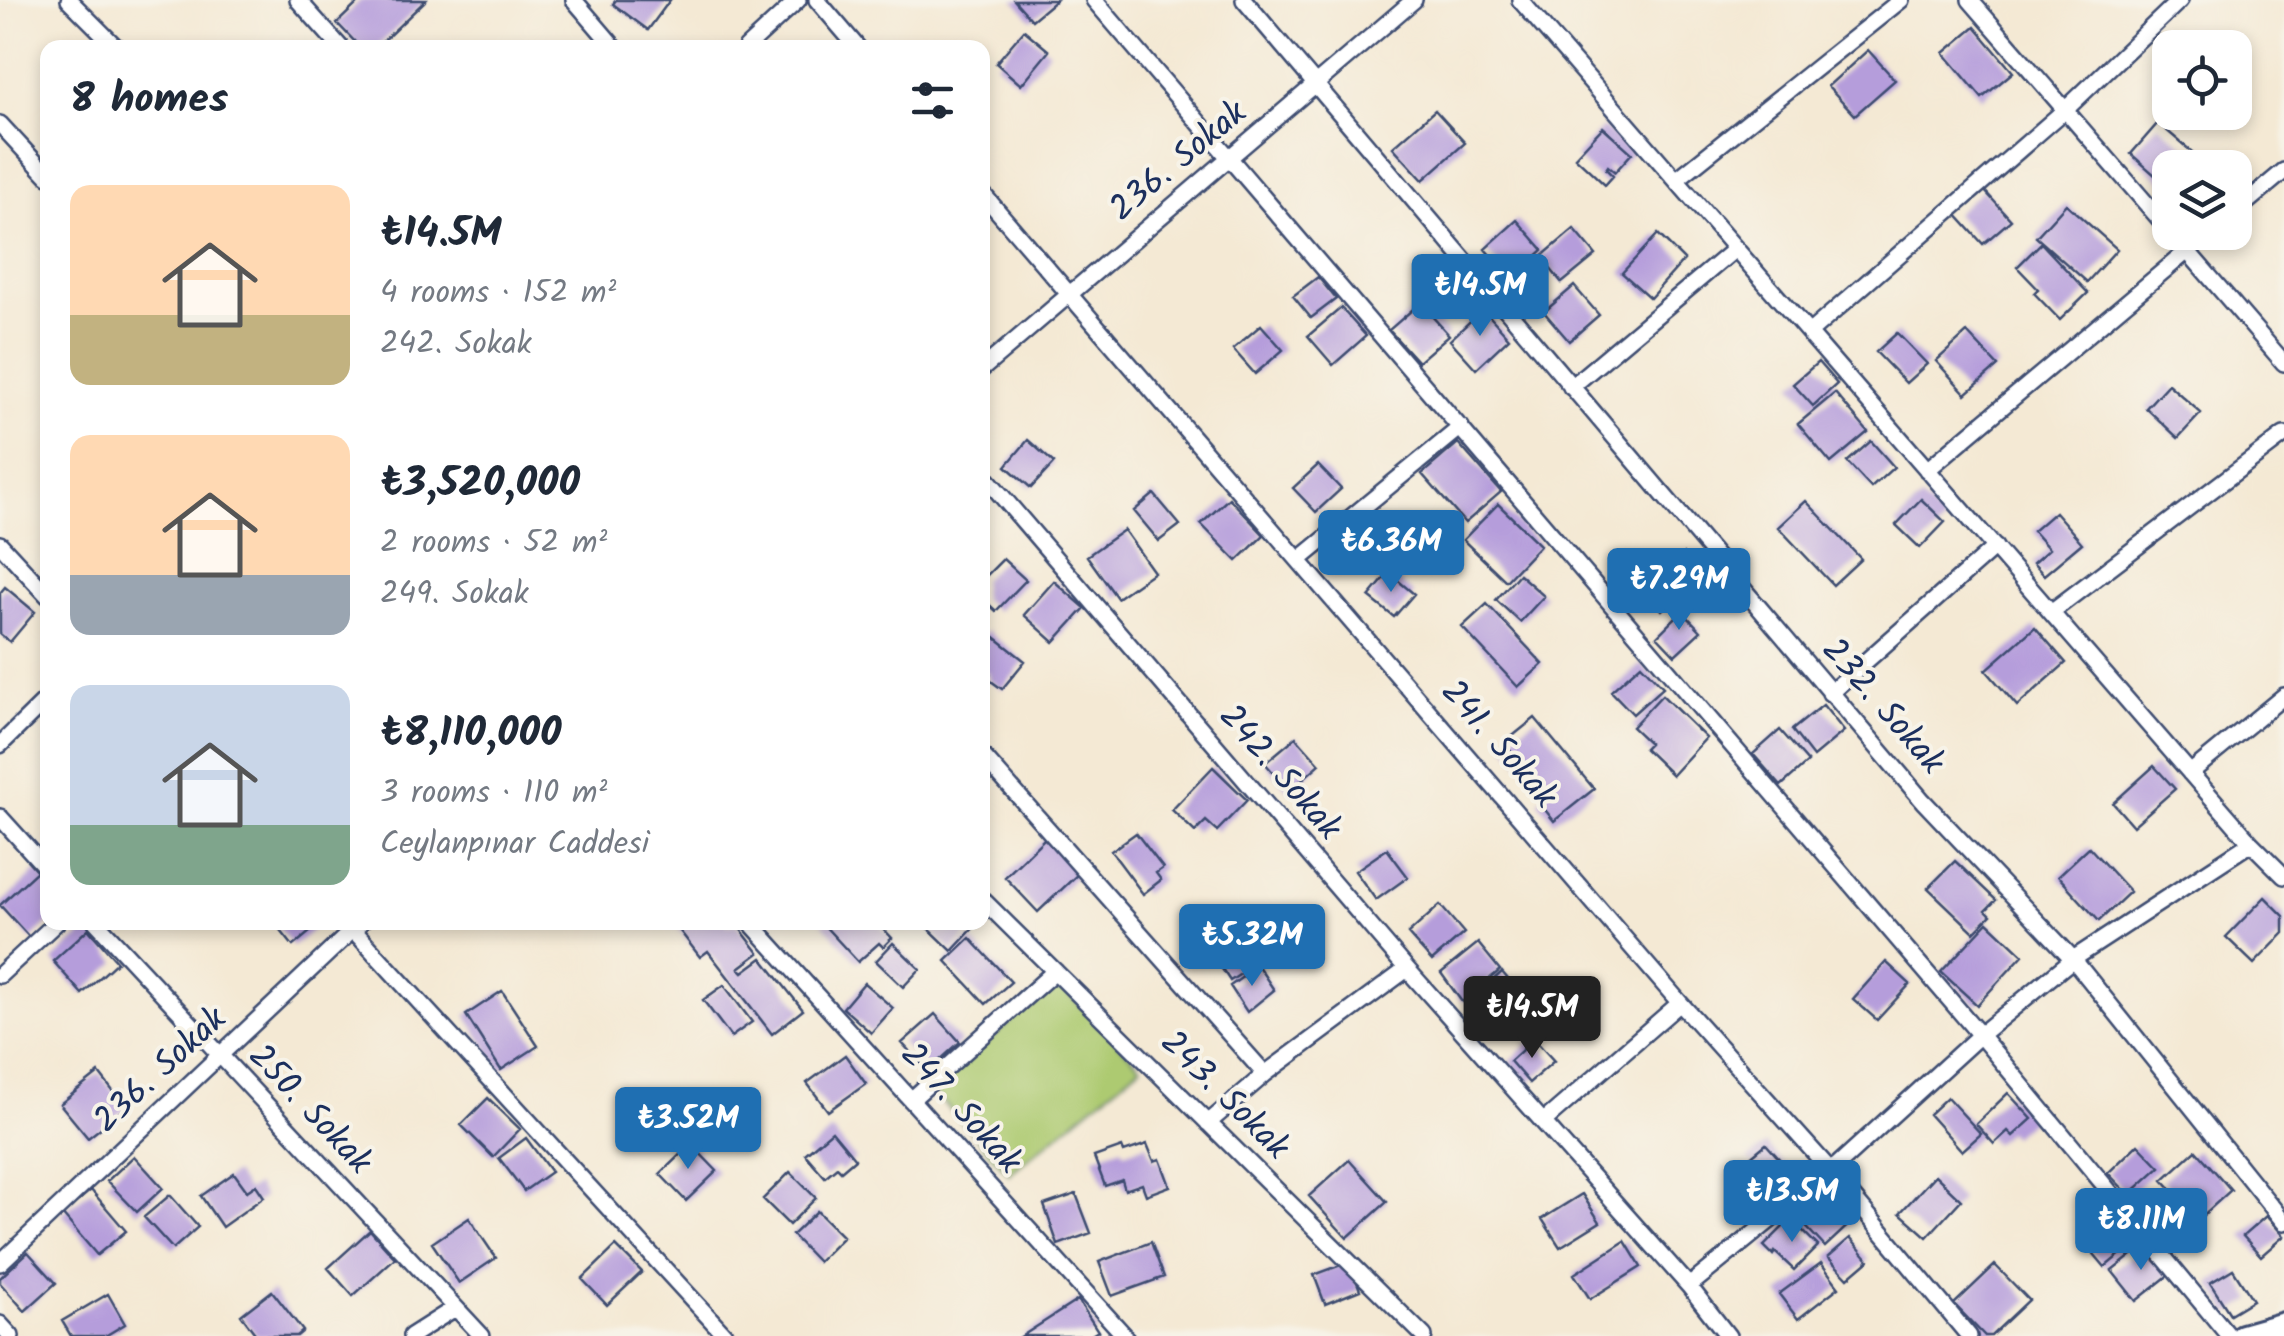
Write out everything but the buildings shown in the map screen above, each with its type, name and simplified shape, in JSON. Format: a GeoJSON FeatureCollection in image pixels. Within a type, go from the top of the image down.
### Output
{"type":"FeatureCollection","features":[{"type":"Feature","properties":{"kind":"main road"},"geometry":{"type":"LineString","coordinates":[[2242,1336],[2284,1324]]}},
{"type":"Feature","properties":{"kind":"street"},"geometry":{"type":"LineString","coordinates":[[69,0],[109,40]]}},
{"type":"Feature","properties":{"kind":"street"},"geometry":{"type":"LineString","coordinates":[[298,0],[335,40]]}},
{"type":"Feature","properties":{"kind":"street"},"geometry":{"type":"LineString","coordinates":[[574,0],[608,40]]}},
{"type":"Feature","properties":{"kind":"street"},"geometry":{"type":"LineString","coordinates":[[755,40],[798,0]]}},
{"type":"Feature","properties":{"kind":"street"},"geometry":{"type":"LineString","coordinates":[[817,0],[851,40]]}},
{"type":"Feature","properties":{"kind":"street"},"geometry":{"type":"LineString","coordinates":[[1094,0],[1980,1035],[2229,1336]]}},
{"type":"Feature","properties":{"kind":"street","name":"232. Sokak"},"geometry":{"type":"LineString","coordinates":[[1244,0],[1923,801],[2073,959],[2284,1222]]}},
{"type":"Feature","properties":{"kind":"street","name":"236. Sokak"},"geometry":{"type":"LineString","coordinates":[[990,362],[1414,0]]}},
{"type":"Feature","properties":{"kind":"street"},"geometry":{"type":"LineString","coordinates":[[1676,180],[1901,0]]}},
{"type":"Feature","properties":{"kind":"street"},"geometry":{"type":"LineString","coordinates":[[1970,0],[2152,211]]}},
{"type":"Feature","properties":{"kind":"street"},"geometry":{"type":"LineString","coordinates":[[1809,333],[2065,110],[2180,0]]}},
{"type":"Feature","properties":{"kind":"street"},"geometry":{"type":"LineString","coordinates":[[1529,3],[1676,180],[2251,843],[2284,876]]}},
{"type":"Feature","properties":{"kind":"street"},"geometry":{"type":"LineString","coordinates":[[2,131],[40,168]]}},
{"type":"Feature","properties":{"kind":"street"},"geometry":{"type":"LineString","coordinates":[[2252,198],[2284,172]]}},
{"type":"Feature","properties":{"kind":"street","name":"241. Sokak"},"geometry":{"type":"LineString","coordinates":[[990,202],[1680,1003],[1831,1171],[1969,1336]]}},
{"type":"Feature","properties":{"kind":"street"},"geometry":{"type":"LineString","coordinates":[[1571,387],[1735,248]]}},
{"type":"Feature","properties":{"kind":"street"},"geometry":{"type":"LineString","coordinates":[[1927,470],[2188,251],[2284,363]]}},
{"type":"Feature","properties":{"kind":"street"},"geometry":{"type":"LineString","coordinates":[[1299,560],[1461,427]]}},
{"type":"Feature","properties":{"kind":"street"},"geometry":{"type":"LineString","coordinates":[[2051,612],[2284,435]]}},
{"type":"Feature","properties":{"kind":"street","name":"242. Sokak"},"geometry":{"type":"LineString","coordinates":[[990,482],[1407,969],[1689,1286],[1728,1336]]}},
{"type":"Feature","properties":{"kind":"street"},"geometry":{"type":"LineString","coordinates":[[0,544],[40,587]]}},
{"type":"Feature","properties":{"kind":"street"},"geometry":{"type":"LineString","coordinates":[[1830,693],[1994,547]]}},
{"type":"Feature","properties":{"kind":"street"},"geometry":{"type":"LineString","coordinates":[[2190,772],[2284,696]]}},
{"type":"Feature","properties":{"kind":"street"},"geometry":{"type":"LineString","coordinates":[[0,746],[40,706]]}},
{"type":"Feature","properties":{"kind":"street"},"geometry":{"type":"LineString","coordinates":[[990,764],[1265,1074]]}},
{"type":"Feature","properties":{"kind":"street"},"geometry":{"type":"LineString","coordinates":[[0,818],[40,861]]}},
{"type":"Feature","properties":{"kind":"street"},"geometry":{"type":"LineString","coordinates":[[1689,1286],[1831,1171],[1980,1035],[2073,959],[2251,843]]}},
{"type":"Feature","properties":{"kind":"street","name":"243. Sokak"},"geometry":{"type":"LineString","coordinates":[[990,907],[1424,1336]]}},
{"type":"Feature","properties":{"kind":"street"},"geometry":{"type":"LineString","coordinates":[[0,975],[48,930]]}},
{"type":"Feature","properties":{"kind":"street","name":"250. Sokak"},"geometry":{"type":"LineString","coordinates":[[103,930],[482,1336]]}},
{"type":"Feature","properties":{"kind":"street","name":"236. Sokak"},"geometry":{"type":"LineString","coordinates":[[0,1263],[219,1058],[348,930]]}},
{"type":"Feature","properties":{"kind":"street"},"geometry":{"type":"LineString","coordinates":[[358,930],[726,1336]]}},
{"type":"Feature","properties":{"kind":"street","name":"247. Sokak"},"geometry":{"type":"LineString","coordinates":[[757,930],[1125,1336]]}},
{"type":"Feature","properties":{"kind":"street"},"geometry":{"type":"LineString","coordinates":[[1208,1123],[1265,1074],[1407,969]]}},
{"type":"Feature","properties":{"kind":"street"},"geometry":{"type":"LineString","coordinates":[[911,1100],[1055,971]]}},
{"type":"Feature","properties":{"kind":"street"},"geometry":{"type":"LineString","coordinates":[[1543,1122],[1680,1003]]}},
{"type":"Feature","properties":{"kind":"street"},"geometry":{"type":"LineString","coordinates":[[412,1336],[455,1308]]}},
{"type":"Feature","properties":{"kind":"street"},"geometry":{"type":"LineString","coordinates":[[0,1324],[10,1336]]}},
{"type":"Feature","properties":{"kind":"green space"},"geometry":{"type":"Polygon","coordinates":[[[1063,988],[1141,1066],[1009,1174],[932,1090],[1049,989],[1063,988]]]}}]}
